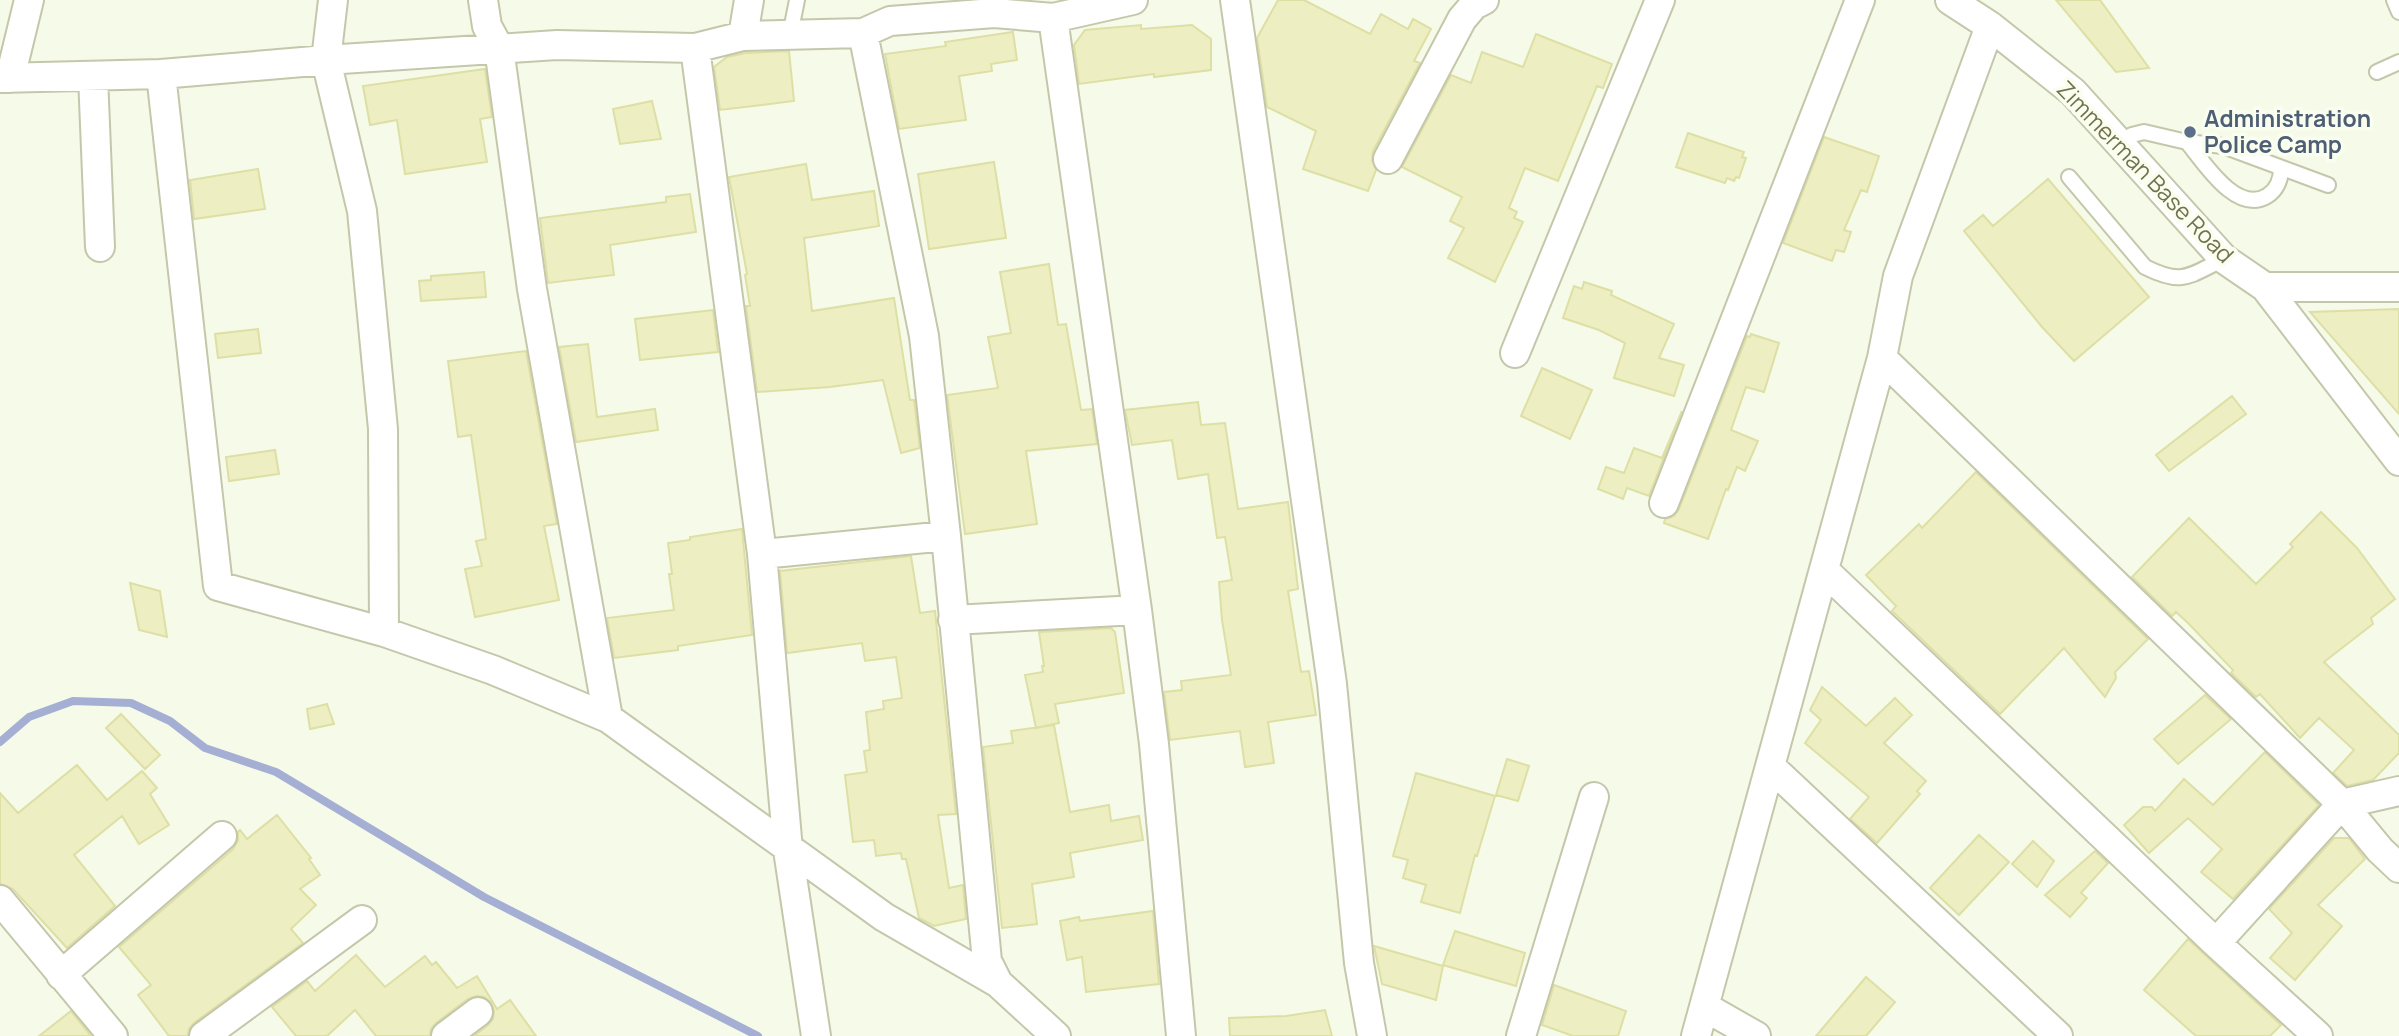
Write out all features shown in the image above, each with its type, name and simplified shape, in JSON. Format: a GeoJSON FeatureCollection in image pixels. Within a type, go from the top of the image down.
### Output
{"type":"FeatureCollection","features":[{"type":"Feature","properties":{"kind":"street"},"geometry":{"type":"LineString","coordinates":[[29,0],[5,78],[162,74],[557,45],[695,48],[743,36],[863,33],[890,21],[996,7],[1053,18],[1133,0]]}},
{"type":"Feature","properties":{"kind":"street"},"geometry":{"type":"LineString","coordinates":[[333,0],[326,60],[364,225],[383,429],[384,632]]}},
{"type":"Feature","properties":{"kind":"street"},"geometry":{"type":"LineString","coordinates":[[483,0],[487,26],[499,48],[532,289],[608,718]]}},
{"type":"Feature","properties":{"kind":"street"},"geometry":{"type":"LineString","coordinates":[[743,36],[750,0]]}},
{"type":"Feature","properties":{"kind":"street"},"geometry":{"type":"LineString","coordinates":[[1235,0],[1332,684],[1359,963],[1372,1036]]}},
{"type":"Feature","properties":{"kind":"street"},"geometry":{"type":"LineString","coordinates":[[1388,159],[1462,19],[1474,5],[1484,0]]}},
{"type":"Feature","properties":{"kind":"street"},"geometry":{"type":"LineString","coordinates":[[1515,353],[1660,0]]}},
{"type":"Feature","properties":{"kind":"street"},"geometry":{"type":"LineString","coordinates":[[1664,503],[1860,0]]}},
{"type":"Feature","properties":{"kind":"street","name":"Zimmerman Base Road"},"geometry":{"type":"LineString","coordinates":[[1949,0],[1990,26],[2073,92],[2224,260],[2265,287],[2399,461]]}},
{"type":"Feature","properties":{"kind":"street"},"geometry":{"type":"LineString","coordinates":[[1053,18],[1154,744],[1181,1036]]}},
{"type":"Feature","properties":{"kind":"street"},"geometry":{"type":"LineString","coordinates":[[1696,1036],[1882,358],[1898,276],[1990,26]]}},
{"type":"Feature","properties":{"kind":"street"},"geometry":{"type":"LineString","coordinates":[[863,33],[924,336],[987,961],[998,983]]}},
{"type":"Feature","properties":{"kind":"street"},"geometry":{"type":"LineString","coordinates":[[695,48],[762,554],[788,850],[816,1036]]}},
{"type":"Feature","properties":{"kind":"street"},"geometry":{"type":"LineString","coordinates":[[162,74],[218,586],[384,632],[493,670],[608,718],[884,917],[998,983],[1056,1036]]}},
{"type":"Feature","properties":{"kind":"street"},"geometry":{"type":"LineString","coordinates":[[93,76],[100,247]]}},
{"type":"Feature","properties":{"kind":"street"},"geometry":{"type":"LineString","coordinates":[[2265,287],[2399,287]]}},
{"type":"Feature","properties":{"kind":"street"},"geometry":{"type":"LineString","coordinates":[[1882,358],[2342,804],[2380,850],[2399,868]]}},
{"type":"Feature","properties":{"kind":"street"},"geometry":{"type":"LineString","coordinates":[[762,554],[946,536]]}},
{"type":"Feature","properties":{"kind":"street"},"geometry":{"type":"LineString","coordinates":[[1825,571],[2216,943],[2318,1036]]}},
{"type":"Feature","properties":{"kind":"street"},"geometry":{"type":"LineString","coordinates":[[953,620],[1137,610]]}},
{"type":"Feature","properties":{"kind":"street"},"geometry":{"type":"LineString","coordinates":[[1771,767],[2058,1036]]}},
{"type":"Feature","properties":{"kind":"street"},"geometry":{"type":"LineString","coordinates":[[2216,943],[2342,804],[2399,791]]}},
{"type":"Feature","properties":{"kind":"street"},"geometry":{"type":"LineString","coordinates":[[1521,1036],[1594,797]]}},
{"type":"Feature","properties":{"kind":"street"},"geometry":{"type":"LineString","coordinates":[[61,975],[222,836]]}},
{"type":"Feature","properties":{"kind":"street"},"geometry":{"type":"LineString","coordinates":[[0,900],[113,1036]]}},
{"type":"Feature","properties":{"kind":"street"},"geometry":{"type":"LineString","coordinates":[[204,1036],[362,920]]}},
{"type":"Feature","properties":{"kind":"street"},"geometry":{"type":"LineString","coordinates":[[1704,1007],[1756,1036]]}},
{"type":"Feature","properties":{"kind":"street"},"geometry":{"type":"LineString","coordinates":[[446,1036],[478,1012]]}},
{"type":"Feature","properties":{"kind":"lane"},"geometry":{"type":"LineString","coordinates":[[790,35],[797,0]]}},
{"type":"Feature","properties":{"kind":"lane"},"geometry":{"type":"LineString","coordinates":[[2393,0],[2399,12]]}},
{"type":"Feature","properties":{"kind":"lane"},"geometry":{"type":"LineString","coordinates":[[2377,72],[2399,62]]}},
{"type":"Feature","properties":{"kind":"lane"},"geometry":{"type":"LineString","coordinates":[[2119,143],[2144,132],[2187,142],[2223,146],[2328,185]]}},
{"type":"Feature","properties":{"kind":"lane"},"geometry":{"type":"LineString","coordinates":[[2187,142],[2221,185],[2243,197],[2255,200],[2266,198],[2278,185],[2281,168]]}},
{"type":"Feature","properties":{"kind":"lane"},"geometry":{"type":"LineString","coordinates":[[2069,177],[2145,267],[2161,275],[2183,278],[2224,260]]}},
{"type":"Feature","properties":{"kind":"building"},"geometry":{"type":"Polygon","coordinates":[[[1278,0],[1304,0],[1370,34],[1381,14],[1408,29],[1413,19],[1431,29],[1414,61],[1420,63],[1373,151],[1372,160],[1376,170],[1368,191],[1303,169],[1316,131],[1267,107],[1257,38],[1278,0]]]}},
{"type":"Feature","properties":{"kind":"building"},"geometry":{"type":"Polygon","coordinates":[[[2056,0],[2100,0],[2149,68],[2116,72],[2056,0]]]}},
{"type":"Feature","properties":{"kind":"building"},"geometry":{"type":"Polygon","coordinates":[[[1141,25],[1141,29],[1192,25],[1211,39],[1211,70],[1079,84],[1074,45],[1085,30],[1141,25]]]}},
{"type":"Feature","properties":{"kind":"building"},"geometry":{"type":"Polygon","coordinates":[[[1013,32],[1017,60],[991,64],[992,71],[959,76],[966,120],[899,129],[885,54],[946,46],[945,42],[1013,32]]]}},
{"type":"Feature","properties":{"kind":"building"},"geometry":{"type":"Polygon","coordinates":[[[1536,34],[1612,64],[1603,88],[1597,86],[1558,181],[1525,168],[1509,208],[1517,212],[1514,218],[1523,222],[1495,282],[1448,258],[1464,228],[1450,221],[1462,197],[1402,167],[1451,75],[1471,83],[1482,52],[1523,67],[1536,34]]]}},
{"type":"Feature","properties":{"kind":"building"},"geometry":{"type":"Polygon","coordinates":[[[789,51],[794,101],[720,110],[714,67],[727,57],[745,53],[789,51]]]}},
{"type":"Feature","properties":{"kind":"building"},"geometry":{"type":"Polygon","coordinates":[[[485,69],[492,117],[480,119],[487,162],[405,174],[397,120],[370,125],[363,86],[485,69]]]}},
{"type":"Feature","properties":{"kind":"building"},"geometry":{"type":"Polygon","coordinates":[[[652,101],[661,139],[620,144],[613,109],[652,101]]]}},
{"type":"Feature","properties":{"kind":"building"},"geometry":{"type":"Polygon","coordinates":[[[1688,133],[1744,152],[1742,157],[1746,158],[1739,178],[1736,177],[1734,181],[1727,178],[1725,183],[1676,167],[1688,133]]]}},
{"type":"Feature","properties":{"kind":"building"},"geometry":{"type":"Polygon","coordinates":[[[1824,137],[1879,156],[1867,192],[1861,190],[1844,230],[1851,232],[1844,252],[1836,250],[1832,261],[1783,243],[1824,137]]]}},
{"type":"Feature","properties":{"kind":"building"},"geometry":{"type":"Polygon","coordinates":[[[994,162],[1006,238],[929,249],[918,174],[994,162]]]}},
{"type":"Feature","properties":{"kind":"building"},"geometry":{"type":"Polygon","coordinates":[[[806,164],[812,200],[874,191],[879,226],[804,238],[812,311],[894,298],[910,400],[914,400],[920,448],[901,453],[883,380],[757,392],[746,306],[750,306],[747,274],[729,177],[806,164]]]}},
{"type":"Feature","properties":{"kind":"building"},"geometry":{"type":"Polygon","coordinates":[[[258,169],[265,209],[194,219],[190,180],[258,169]]]}},
{"type":"Feature","properties":{"kind":"building"},"geometry":{"type":"Polygon","coordinates":[[[2048,179],[2149,297],[2074,361],[2042,327],[1964,231],[1983,215],[1993,226],[2048,179]]]}},
{"type":"Feature","properties":{"kind":"building"},"geometry":{"type":"Polygon","coordinates":[[[690,194],[696,232],[610,245],[614,275],[548,283],[540,218],[666,202],[666,197],[690,194]]]}},
{"type":"Feature","properties":{"kind":"building"},"geometry":{"type":"Polygon","coordinates":[[[1049,264],[1058,325],[1066,324],[1081,410],[1092,409],[1097,444],[1026,451],[1037,524],[965,534],[947,395],[998,388],[988,337],[1011,333],[1000,272],[1049,264]]]}},
{"type":"Feature","properties":{"kind":"building"},"geometry":{"type":"Polygon","coordinates":[[[484,272],[486,297],[421,301],[419,281],[431,280],[431,276],[484,272]]]}},
{"type":"Feature","properties":{"kind":"building"},"geometry":{"type":"Polygon","coordinates":[[[1584,282],[1612,291],[1611,295],[1674,324],[1659,358],[1684,365],[1674,396],[1614,378],[1625,343],[1599,330],[1563,318],[1574,286],[1582,289],[1584,282]]]}},
{"type":"Feature","properties":{"kind":"building"},"geometry":{"type":"Polygon","coordinates":[[[2399,309],[2399,414],[2310,312],[2399,309]]]}},
{"type":"Feature","properties":{"kind":"building"},"geometry":{"type":"Polygon","coordinates":[[[713,310],[718,352],[640,360],[635,319],[713,310]]]}},
{"type":"Feature","properties":{"kind":"building"},"geometry":{"type":"Polygon","coordinates":[[[258,329],[261,353],[218,358],[215,334],[258,329]]]}},
{"type":"Feature","properties":{"kind":"building"},"geometry":{"type":"Polygon","coordinates":[[[1751,334],[1779,343],[1764,392],[1746,387],[1731,430],[1758,441],[1745,471],[1737,467],[1708,539],[1664,523],[1665,519],[1674,516],[1679,509],[1747,336],[1750,337],[1751,334]]]}},
{"type":"Feature","properties":{"kind":"building"},"geometry":{"type":"Polygon","coordinates":[[[588,344],[597,417],[655,409],[658,430],[576,442],[559,347],[588,344]]]}},
{"type":"Feature","properties":{"kind":"building"},"geometry":{"type":"Polygon","coordinates":[[[526,351],[557,524],[544,526],[559,600],[475,617],[465,569],[482,566],[476,541],[486,539],[471,435],[458,437],[448,361],[526,351]]]}},
{"type":"Feature","properties":{"kind":"building"},"geometry":{"type":"Polygon","coordinates":[[[1542,368],[1592,390],[1570,439],[1521,416],[1542,368]]]}},
{"type":"Feature","properties":{"kind":"building"},"geometry":{"type":"Polygon","coordinates":[[[2232,396],[2246,414],[2169,471],[2156,455],[2232,396]]]}},
{"type":"Feature","properties":{"kind":"building"},"geometry":{"type":"Polygon","coordinates":[[[1198,402],[1201,425],[1225,423],[1238,509],[1288,502],[1298,589],[1288,591],[1301,672],[1309,671],[1316,715],[1268,722],[1274,763],[1245,767],[1240,731],[1170,740],[1164,692],[1182,690],[1181,681],[1231,675],[1219,582],[1232,580],[1225,537],[1217,538],[1208,474],[1178,479],[1172,440],[1132,445],[1125,410],[1198,402]]]}},
{"type":"Feature","properties":{"kind":"building"},"geometry":{"type":"Polygon","coordinates":[[[1682,411],[1649,496],[1627,488],[1623,499],[1598,489],[1606,467],[1624,473],[1634,448],[1662,458],[1682,411]]]}},
{"type":"Feature","properties":{"kind":"building"},"geometry":{"type":"Polygon","coordinates":[[[275,450],[279,474],[229,481],[226,457],[275,450]]]}},
{"type":"Feature","properties":{"kind":"building"},"geometry":{"type":"Polygon","coordinates":[[[1976,472],[2148,639],[2115,672],[2116,678],[2105,697],[2064,648],[2000,714],[1892,611],[1896,606],[1866,575],[1919,524],[1922,528],[1976,472]]]}},
{"type":"Feature","properties":{"kind":"building"},"geometry":{"type":"Polygon","coordinates":[[[2321,512],[2357,548],[2395,599],[2371,618],[2373,624],[2324,662],[2399,735],[2399,753],[2373,780],[2347,786],[2333,773],[2354,750],[2319,718],[2300,738],[2260,694],[2256,697],[2231,673],[2233,670],[2188,623],[2176,612],[2172,616],[2132,577],[2189,518],[2256,584],[2293,547],[2290,544],[2321,512]]]}},
{"type":"Feature","properties":{"kind":"building"},"geometry":{"type":"Polygon","coordinates":[[[742,529],[752,635],[678,646],[678,650],[614,658],[607,618],[674,610],[668,543],[742,529]]]}},
{"type":"Feature","properties":{"kind":"building"},"geometry":{"type":"Polygon","coordinates":[[[911,556],[920,613],[935,611],[956,814],[938,815],[949,888],[963,885],[966,919],[934,926],[919,918],[906,859],[902,859],[901,853],[876,856],[874,840],[853,842],[845,775],[867,772],[864,751],[870,750],[866,712],[884,709],[883,701],[902,698],[896,657],[865,661],[862,643],[787,653],[780,571],[911,556]]]}},
{"type":"Feature","properties":{"kind":"building"},"geometry":{"type":"Polygon","coordinates":[[[130,583],[160,591],[167,637],[139,630],[130,583]]]}},
{"type":"Feature","properties":{"kind":"building"},"geometry":{"type":"Polygon","coordinates":[[[1111,628],[1115,632],[1124,693],[1055,704],[1059,723],[1036,728],[1025,675],[1043,672],[1039,632],[1111,628]]]}},
{"type":"Feature","properties":{"kind":"building"},"geometry":{"type":"Polygon","coordinates":[[[1822,687],[1866,726],[1895,698],[1912,715],[1884,743],[1926,781],[1917,791],[1920,794],[1877,843],[1850,819],[1869,797],[1805,743],[1821,720],[1810,710],[1822,687]]]}},
{"type":"Feature","properties":{"kind":"building"},"geometry":{"type":"Polygon","coordinates":[[[2205,695],[2231,719],[2178,764],[2154,739],[2205,695]]]}},
{"type":"Feature","properties":{"kind":"building"},"geometry":{"type":"Polygon","coordinates":[[[327,704],[334,724],[310,729],[307,709],[327,704]]]}},
{"type":"Feature","properties":{"kind":"building"},"geometry":{"type":"Polygon","coordinates":[[[121,714],[160,755],[145,769],[106,728],[121,714]]]}},
{"type":"Feature","properties":{"kind":"building"},"geometry":{"type":"Polygon","coordinates":[[[1054,725],[1070,812],[1109,805],[1111,821],[1139,816],[1143,840],[1070,853],[1074,877],[1032,884],[1037,924],[1002,928],[983,747],[1013,743],[1011,731],[1054,725]]]}},
{"type":"Feature","properties":{"kind":"building"},"geometry":{"type":"Polygon","coordinates":[[[2265,752],[2319,805],[2233,899],[2201,872],[2222,849],[2188,818],[2149,853],[2124,825],[2143,807],[2152,807],[2155,811],[2184,779],[2213,805],[2265,752]]]}},
{"type":"Feature","properties":{"kind":"building"},"geometry":{"type":"Polygon","coordinates":[[[1507,759],[1529,766],[1518,801],[1496,795],[1507,759]]]}},
{"type":"Feature","properties":{"kind":"building"},"geometry":{"type":"Polygon","coordinates":[[[77,765],[107,800],[142,771],[157,788],[150,794],[169,825],[139,844],[122,816],[74,855],[115,906],[67,948],[13,889],[0,884],[0,793],[18,813],[77,765]]]}},
{"type":"Feature","properties":{"kind":"building"},"geometry":{"type":"Polygon","coordinates":[[[1416,773],[1495,796],[1477,856],[1475,855],[1460,913],[1421,902],[1426,885],[1403,878],[1408,860],[1393,856],[1416,773]]]}},
{"type":"Feature","properties":{"kind":"building"},"geometry":{"type":"Polygon","coordinates":[[[277,815],[311,858],[309,859],[320,875],[300,889],[316,905],[291,929],[303,943],[194,1023],[188,1036],[169,1036],[138,995],[151,985],[119,947],[233,849],[240,830],[247,839],[277,815]]]}},
{"type":"Feature","properties":{"kind":"building"},"geometry":{"type":"Polygon","coordinates":[[[1979,835],[2009,862],[1959,915],[1930,888],[1979,835]]]}},
{"type":"Feature","properties":{"kind":"building"},"geometry":{"type":"Polygon","coordinates":[[[2334,838],[2349,838],[2365,859],[2318,905],[2342,926],[2295,980],[2270,958],[2292,933],[2269,909],[2334,838]]]}},
{"type":"Feature","properties":{"kind":"building"},"geometry":{"type":"Polygon","coordinates":[[[2033,841],[2054,861],[2037,887],[2012,864],[2033,841]]]}},
{"type":"Feature","properties":{"kind":"building"},"geometry":{"type":"Polygon","coordinates":[[[2095,851],[2108,863],[2081,893],[2087,898],[2070,917],[2045,895],[2095,851]]]}},
{"type":"Feature","properties":{"kind":"building"},"geometry":{"type":"Polygon","coordinates":[[[1153,911],[1159,984],[1086,992],[1082,957],[1067,960],[1060,921],[1079,917],[1080,921],[1153,911]]]}},
{"type":"Feature","properties":{"kind":"building"},"geometry":{"type":"Polygon","coordinates":[[[1455,931],[1525,953],[1516,986],[1443,965],[1455,931]]]}},
{"type":"Feature","properties":{"kind":"building"},"geometry":{"type":"Polygon","coordinates":[[[2188,939],[2281,1025],[2270,1036],[2196,1036],[2144,990],[2188,939]]]}},
{"type":"Feature","properties":{"kind":"building"},"geometry":{"type":"Polygon","coordinates":[[[1374,946],[1443,966],[1436,1000],[1382,984],[1374,946]]]}},
{"type":"Feature","properties":{"kind":"building"},"geometry":{"type":"Polygon","coordinates":[[[356,955],[385,987],[425,956],[432,965],[436,962],[457,988],[477,976],[497,1009],[510,1000],[536,1036],[474,1036],[493,1019],[494,1011],[491,1002],[477,996],[468,999],[436,1023],[430,1036],[376,1036],[355,1010],[327,1036],[296,1036],[272,1007],[307,981],[315,991],[356,955]]]}},
{"type":"Feature","properties":{"kind":"building"},"geometry":{"type":"Polygon","coordinates":[[[1866,977],[1895,1002],[1866,1036],[1816,1036],[1866,977]]]}},
{"type":"Feature","properties":{"kind":"building"},"geometry":{"type":"Polygon","coordinates":[[[1554,985],[1626,1011],[1618,1036],[1573,1036],[1542,1025],[1554,985]]]}},
{"type":"Feature","properties":{"kind":"building"},"geometry":{"type":"Polygon","coordinates":[[[1325,1010],[1332,1036],[1230,1036],[1229,1018],[1286,1016],[1325,1010]]]}},
{"type":"Feature","properties":{"kind":"building"},"geometry":{"type":"Polygon","coordinates":[[[71,1011],[91,1036],[39,1036],[71,1011]]]}},
{"type":"Feature","properties":{"kind":"waterway"},"geometry":{"type":"LineString","coordinates":[[0,742],[29,717],[73,701],[131,703],[170,721],[205,748],[276,772],[484,897],[758,1036]]}},
{"type":"Feature","properties":{"kind":"place","name":"Administration Police Camp"},"geometry":{"type":"Point","coordinates":[2190,132]}}]}
